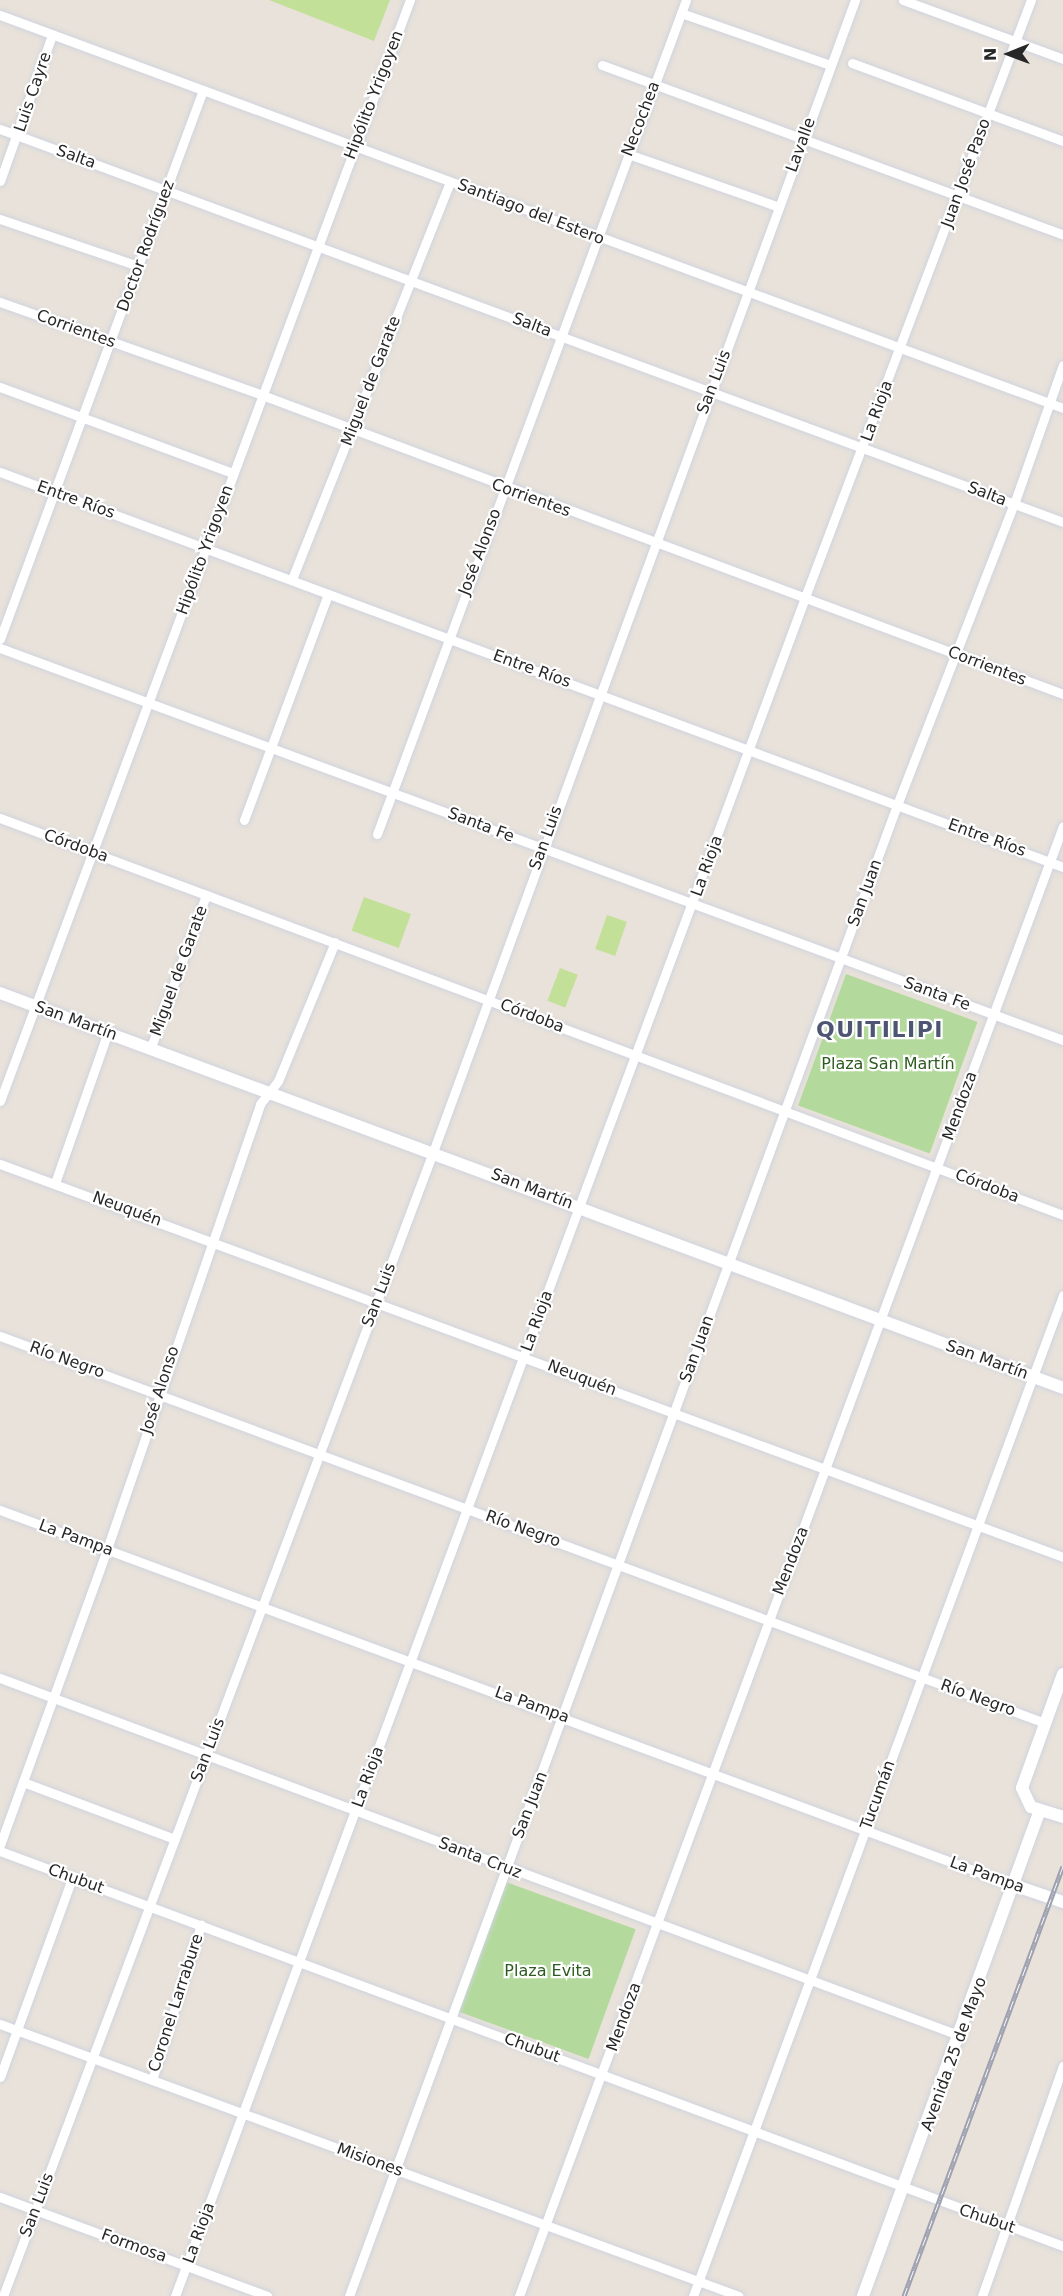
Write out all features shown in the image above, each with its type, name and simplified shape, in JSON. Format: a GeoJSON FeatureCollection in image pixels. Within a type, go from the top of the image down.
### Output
{"type":"FeatureCollection","features":[{"type":"Feature","properties":{"kind":"street","name":"Hipólito Yrigoyen"},"geometry":{"type":"LineString","coordinates":[[0,1101],[354,145],[410,0]]}},
{"type":"Feature","properties":{"kind":"street","name":"Necochea"},"geometry":{"type":"LineString","coordinates":[[597,237],[686,0]]}},
{"type":"Feature","properties":{"kind":"street","name":"Lavalle"},"geometry":{"type":"LineString","coordinates":[[748,291],[855,0]]}},
{"type":"Feature","properties":{"kind":"street"},"geometry":{"type":"LineString","coordinates":[[903,0],[1063,59]]}},
{"type":"Feature","properties":{"kind":"street","name":"Juan José Paso"},"geometry":{"type":"LineString","coordinates":[[901,347],[1031,0]]}},
{"type":"Feature","properties":{"kind":"street"},"geometry":{"type":"LineString","coordinates":[[681,13],[830,65]]}},
{"type":"Feature","properties":{"kind":"street","name":"Santiago del Estero"},"geometry":{"type":"LineString","coordinates":[[0,15],[1063,408]]}},
{"type":"Feature","properties":{"kind":"street","name":"Luis Cayre"},"geometry":{"type":"LineString","coordinates":[[0,181],[52,35]]}},
{"type":"Feature","properties":{"kind":"street"},"geometry":{"type":"LineString","coordinates":[[852,63],[1063,141]]}},
{"type":"Feature","properties":{"kind":"street"},"geometry":{"type":"LineString","coordinates":[[602,65],[958,194],[1063,235]]}},
{"type":"Feature","properties":{"kind":"street","name":"Doctor Rodríguez"},"geometry":{"type":"LineString","coordinates":[[0,639],[203,90]]}},
{"type":"Feature","properties":{"kind":"street","name":"Salta"},"geometry":{"type":"LineString","coordinates":[[0,129],[411,279],[1063,522]]}},
{"type":"Feature","properties":{"kind":"street"},"geometry":{"type":"LineString","coordinates":[[628,154],[779,207]]}},
{"type":"Feature","properties":{"kind":"street","name":"Miguel de Garate"},"geometry":{"type":"LineString","coordinates":[[292,579],[450,182]]}},
{"type":"Feature","properties":{"kind":"street"},"geometry":{"type":"LineString","coordinates":[[0,219],[138,266]]}},
{"type":"Feature","properties":{"kind":"street","name":"José Alonso"},"geometry":{"type":"LineString","coordinates":[[377,834],[597,237]]}},
{"type":"Feature","properties":{"kind":"street","name":"San Luis"},"geometry":{"type":"LineString","coordinates":[[3,2290],[433,1152],[542,848],[748,291]]}},
{"type":"Feature","properties":{"kind":"street","name":"Corrientes"},"geometry":{"type":"LineString","coordinates":[[0,302],[262,395],[504,488],[805,597],[1063,694]]}},
{"type":"Feature","properties":{"kind":"street","name":"La Rioja"},"geometry":{"type":"LineString","coordinates":[[175,2296],[637,1056],[805,597],[901,347]]}},
{"type":"Feature","properties":{"kind":"street","name":"San Juan"},"geometry":{"type":"LineString","coordinates":[[349,2296],[449,2018],[620,1566],[673,1413],[897,805],[1014,504],[1063,365]]}},
{"type":"Feature","properties":{"kind":"street"},"geometry":{"type":"LineString","coordinates":[[0,387],[233,473]]}},
{"type":"Feature","properties":{"kind":"street","name":"Entre Ríos"},"geometry":{"type":"LineString","coordinates":[[0,472],[1063,867]]}},
{"type":"Feature","properties":{"kind":"street"},"geometry":{"type":"LineString","coordinates":[[244,820],[268,747],[328,594]]}},
{"type":"Feature","properties":{"kind":"street","name":"Santa Fe"},"geometry":{"type":"LineString","coordinates":[[0,648],[393,791],[1063,1040]]}},
{"type":"Feature","properties":{"kind":"street","name":"Córdoba"},"geometry":{"type":"LineString","coordinates":[[0,818],[1063,1215]]}},
{"type":"Feature","properties":{"kind":"street","name":"Mendoza"},"geometry":{"type":"LineString","coordinates":[[519,2296],[603,2075],[711,1771],[826,1469],[1063,826]]}},
{"type":"Feature","properties":{"kind":"street","name":"Miguel de Garate"},"geometry":{"type":"LineString","coordinates":[[151,1047],[206,895]]}},
{"type":"Feature","properties":{"kind":"street","name":"José Alonso"},"geometry":{"type":"LineString","coordinates":[[0,1845],[107,1550],[211,1239],[260,1104],[270,1091],[335,942]]}},
{"type":"Feature","properties":{"kind":"street","name":"San Martín"},"geometry":{"type":"LineString","coordinates":[[0,993],[270,1091],[1063,1388]]}},
{"type":"Feature","properties":{"kind":"street"},"geometry":{"type":"LineString","coordinates":[[55,1183],[108,1032]]}},
{"type":"Feature","properties":{"kind":"street","name":"Neuquén"},"geometry":{"type":"LineString","coordinates":[[0,1164],[211,1239],[1063,1557]]}},
{"type":"Feature","properties":{"kind":"street","name":"Tucumán"},"geometry":{"type":"LineString","coordinates":[[693,2296],[1063,1295]]}},
{"type":"Feature","properties":{"kind":"street","name":"Río Negro"},"geometry":{"type":"LineString","coordinates":[[0,1336],[159,1392],[319,1456],[1045,1723]]}},
{"type":"Feature","properties":{"kind":"street","name":"La Pampa"},"geometry":{"type":"LineString","coordinates":[[0,1510],[1063,1902]]}},
{"type":"Feature","properties":{"kind":"street"},"geometry":{"type":"LineString","coordinates":[[1063,1674],[1023,1781],[1023,1795],[1031,1807],[1063,1817]]}},
{"type":"Feature","properties":{"kind":"street","name":"Santa Cruz"},"geometry":{"type":"LineString","coordinates":[[0,1678],[205,1758],[356,1811],[961,2036]]}},
{"type":"Feature","properties":{"kind":"street"},"geometry":{"type":"LineString","coordinates":[[23,1782],[175,1839]]}},
{"type":"Feature","properties":{"kind":"street","name":"Avenida 25 de Mayo"},"geometry":{"type":"LineString","coordinates":[[863,2296],[1016,1886],[1040,1810]]}},
{"type":"Feature","properties":{"kind":"street","name":"Chubut"},"geometry":{"type":"LineString","coordinates":[[0,1851],[1063,2246]]}},
{"type":"Feature","properties":{"kind":"street"},"geometry":{"type":"LineString","coordinates":[[0,2077],[72,1878]]}},
{"type":"Feature","properties":{"kind":"street","name":"Coronel Larrabure"},"geometry":{"type":"LineString","coordinates":[[152,2080],[201,1925]]}},
{"type":"Feature","properties":{"kind":"street","name":"Misiones"},"geometry":{"type":"LineString","coordinates":[[0,2024],[739,2296]]}},
{"type":"Feature","properties":{"kind":"street"},"geometry":{"type":"LineString","coordinates":[[982,2296],[1062,2070]]}},
{"type":"Feature","properties":{"kind":"street","name":"Formosa"},"geometry":{"type":"LineString","coordinates":[[0,2197],[267,2296]]}},
{"type":"Feature","properties":{"kind":"green space"},"geometry":{"type":"Polygon","coordinates":[[[269,0],[390,0],[374,41],[269,0]]]}},
{"type":"Feature","properties":{"kind":"green space"},"geometry":{"type":"Polygon","coordinates":[[[364,897],[411,914],[399,948],[352,931],[364,897]]]}},
{"type":"Feature","properties":{"kind":"green space"},"geometry":{"type":"Polygon","coordinates":[[[607,915],[627,922],[615,956],[595,949],[607,915]]]}},
{"type":"Feature","properties":{"kind":"green space"},"geometry":{"type":"Polygon","coordinates":[[[560,968],[578,975],[565,1007],[547,1001],[560,968]]]}},
{"type":"Feature","properties":{"kind":"green space","name":"Plaza San Martín"},"geometry":{"type":"Polygon","coordinates":[[[846,974],[978,1022],[930,1153],[798,1106],[846,974]]]}},
{"type":"Feature","properties":{"kind":"green space","name":"Plaza Evita"},"geometry":{"type":"Polygon","coordinates":[[[506,1882],[636,1929],[588,2059],[459,2012],[506,1882]]]}},
{"type":"Feature","properties":{"kind":"railway"},"geometry":{"type":"LineString","coordinates":[[904,2296],[1063,1867]]}},
{"type":"Feature","properties":{"kind":"district","name":"QUITILIPI"},"geometry":{"type":"Point","coordinates":[880,1030]}}]}
